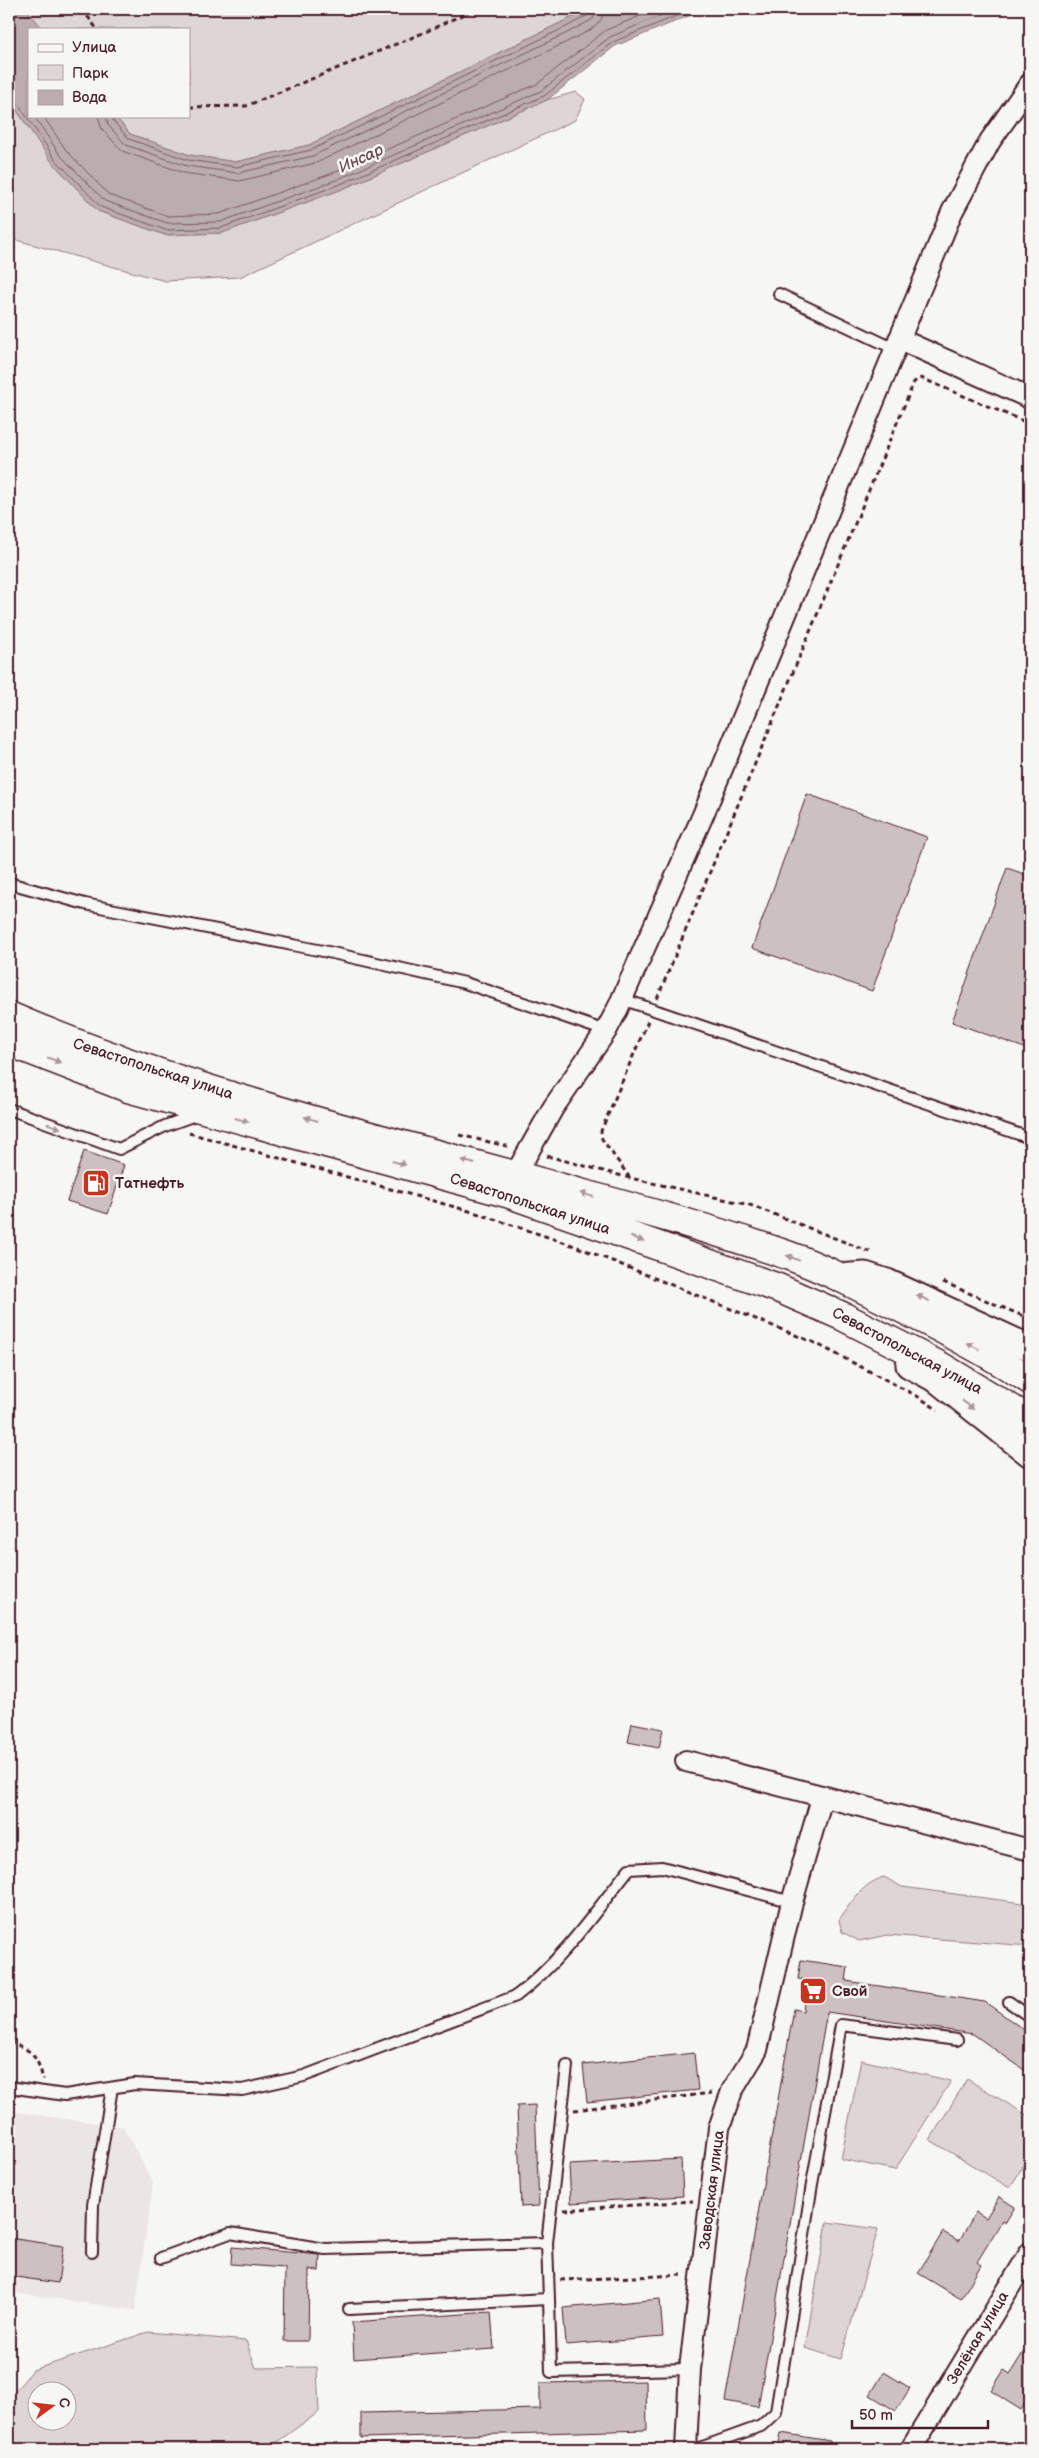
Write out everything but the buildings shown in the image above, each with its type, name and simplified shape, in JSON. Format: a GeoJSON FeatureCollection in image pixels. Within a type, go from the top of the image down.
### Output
{"type":"FeatureCollection","features":[{"type":"Feature","properties":{"kind":"main road","name":"Севастопольская улица"},"geometry":{"type":"LineString","coordinates":[[9,1016],[73,1044],[175,1078],[318,1121],[710,1229],[790,1256],[838,1277],[956,1336],[1030,1380]]}},
{"type":"Feature","properties":{"kind":"main road","name":"Севастопольская улица"},"geometry":{"type":"LineString","coordinates":[[9,1042],[128,1088],[510,1194],[778,1288],[828,1310],[940,1366],[1030,1420]]}},
{"type":"Feature","properties":{"kind":"street"},"geometry":{"type":"LineString","coordinates":[[515,1175],[553,1108],[606,1031],[622,999],[702,815],[952,212],[990,141],[1030,84]]}},
{"type":"Feature","properties":{"kind":"street"},"geometry":{"type":"LineString","coordinates":[[897,344],[1030,398]]}},
{"type":"Feature","properties":{"kind":"street"},"geometry":{"type":"LineString","coordinates":[[838,1277],[865,1275],[888,1282],[1030,1348]]}},
{"type":"Feature","properties":{"kind":"street"},"geometry":{"type":"LineString","coordinates":[[828,1310],[856,1337],[937,1380],[1030,1454]]}},
{"type":"Feature","properties":{"kind":"street"},"geometry":{"type":"LineString","coordinates":[[686,1761],[822,1798],[1030,1850]]}},
{"type":"Feature","properties":{"kind":"street","name":"Заводская улица"},"geometry":{"type":"LineString","coordinates":[[686,2449],[690,2369],[720,2128],[732,2091],[757,2050],[792,1902],[822,1798]]}},
{"type":"Feature","properties":{"kind":"street","name":"Зелёная улица"},"geometry":{"type":"LineString","coordinates":[[911,2449],[1030,2253]]}},
{"type":"Feature","properties":{"kind":"lane"},"geometry":{"type":"LineString","coordinates":[[779,294],[897,344]]}},
{"type":"Feature","properties":{"kind":"lane"},"geometry":{"type":"LineString","coordinates":[[9,883],[85,904],[328,952],[465,983],[606,1031]]}},
{"type":"Feature","properties":{"kind":"lane"},"geometry":{"type":"LineString","coordinates":[[622,999],[1030,1138]]}},
{"type":"Feature","properties":{"kind":"lane"},"geometry":{"type":"LineString","coordinates":[[9,1109],[119,1149],[165,1126],[208,1110]]}},
{"type":"Feature","properties":{"kind":"lane"},"geometry":{"type":"LineString","coordinates":[[9,2087],[65,2095],[135,2084],[242,2090],[304,2076],[516,1996],[535,1982],[554,1962],[629,1869],[662,1867],[792,1902]]}},
{"type":"Feature","properties":{"kind":"lane"},"geometry":{"type":"LineString","coordinates":[[1009,2002],[1030,2017]]}},
{"type":"Feature","properties":{"kind":"lane"},"geometry":{"type":"LineString","coordinates":[[697,2449],[760,2426],[776,2412],[812,2184],[841,2025],[957,2040]]}},
{"type":"Feature","properties":{"kind":"lane"},"geometry":{"type":"LineString","coordinates":[[567,2066],[547,2243],[551,2372],[690,2369]]}},
{"type":"Feature","properties":{"kind":"lane"},"geometry":{"type":"LineString","coordinates":[[92,2252],[93,2205],[112,2088]]}},
{"type":"Feature","properties":{"kind":"lane"},"geometry":{"type":"LineString","coordinates":[[161,2258],[230,2233],[326,2249],[547,2243]]}},
{"type":"Feature","properties":{"kind":"lane"},"geometry":{"type":"LineString","coordinates":[[349,2309],[549,2300]]}},
{"type":"Feature","properties":{"kind":"path"},"geometry":{"type":"LineString","coordinates":[[82,9],[96,28]]}},
{"type":"Feature","properties":{"kind":"path"},"geometry":{"type":"LineString","coordinates":[[190,107],[246,106],[423,33],[476,9]]}},
{"type":"Feature","properties":{"kind":"path"},"geometry":{"type":"LineString","coordinates":[[630,1178],[602,1139],[601,1131],[914,382],[921,378],[1030,424]]}},
{"type":"Feature","properties":{"kind":"path"},"geometry":{"type":"LineString","coordinates":[[165,1126],[473,1212],[575,1246],[815,1343],[917,1396],[940,1412]]}},
{"type":"Feature","properties":{"kind":"path"},"geometry":{"type":"LineString","coordinates":[[9,2042],[28,2048],[41,2068]]}},
{"type":"Feature","properties":{"kind":"path"},"geometry":{"type":"LineString","coordinates":[[562,2112],[732,2091]]}},
{"type":"Feature","properties":{"kind":"path"},"geometry":{"type":"LineString","coordinates":[[551,2211],[711,2200]]}},
{"type":"Feature","properties":{"kind":"path"},"geometry":{"type":"LineString","coordinates":[[548,2280],[702,2274]]}},
{"type":"Feature","properties":{"kind":"shaded area"},"geometry":{"type":"Polygon","coordinates":[[[9,2111],[123,2127],[153,2183],[135,2310],[9,2292],[9,2111]]]}},
{"type":"Feature","properties":{"kind":"green space"},"geometry":{"type":"Polygon","coordinates":[[[26,9],[589,9],[309,145],[235,162],[190,155],[130,134],[117,118],[190,118],[190,28],[42,28],[26,9]]]}},
{"type":"Feature","properties":{"kind":"green space"},"geometry":{"type":"Polygon","coordinates":[[[576,92],[585,99],[575,120],[240,277],[165,281],[9,238],[9,99],[52,162],[98,211],[165,235],[222,233],[340,190],[547,100],[576,92]]]}},
{"type":"Feature","properties":{"kind":"green space"},"geometry":{"type":"Polygon","coordinates":[[[884,1877],[902,1887],[1030,1904],[1030,1946],[887,1935],[859,1941],[842,1932],[839,1920],[853,1900],[864,1888],[884,1877]]]}},
{"type":"Feature","properties":{"kind":"green space"},"geometry":{"type":"Polygon","coordinates":[[[861,2060],[951,2081],[895,2170],[841,2159],[861,2060]]]}},
{"type":"Feature","properties":{"kind":"green space"},"geometry":{"type":"Polygon","coordinates":[[[967,2079],[1030,2117],[1030,2154],[1010,2188],[930,2140],[967,2079]]]}},
{"type":"Feature","properties":{"kind":"green space"},"geometry":{"type":"Polygon","coordinates":[[[827,2222],[878,2229],[841,2359],[805,2348],[827,2222]]]}},
{"type":"Feature","properties":{"kind":"green space"},"geometry":{"type":"Polygon","coordinates":[[[148,2332],[246,2341],[256,2368],[317,2367],[319,2412],[267,2449],[12,2449],[9,2446],[9,2398],[33,2370],[148,2332]]]}},
{"type":"Feature","properties":{"kind":"water","name":"Инсар"},"geometry":{"type":"Polygon","coordinates":[[[9,9],[26,9],[42,28],[28,28],[28,118],[117,118],[130,134],[190,155],[236,162],[309,145],[589,9],[706,9],[615,46],[547,100],[340,190],[222,233],[165,235],[98,211],[52,162],[9,99],[9,9]]]}},
{"type":"Feature","properties":{"kind":"place","name":"Татнефть"},"geometry":{"type":"Point","coordinates":[96,1183]}},
{"type":"Feature","properties":{"kind":"place","name":"Свой"},"geometry":{"type":"Point","coordinates":[813,1991]}}]}
